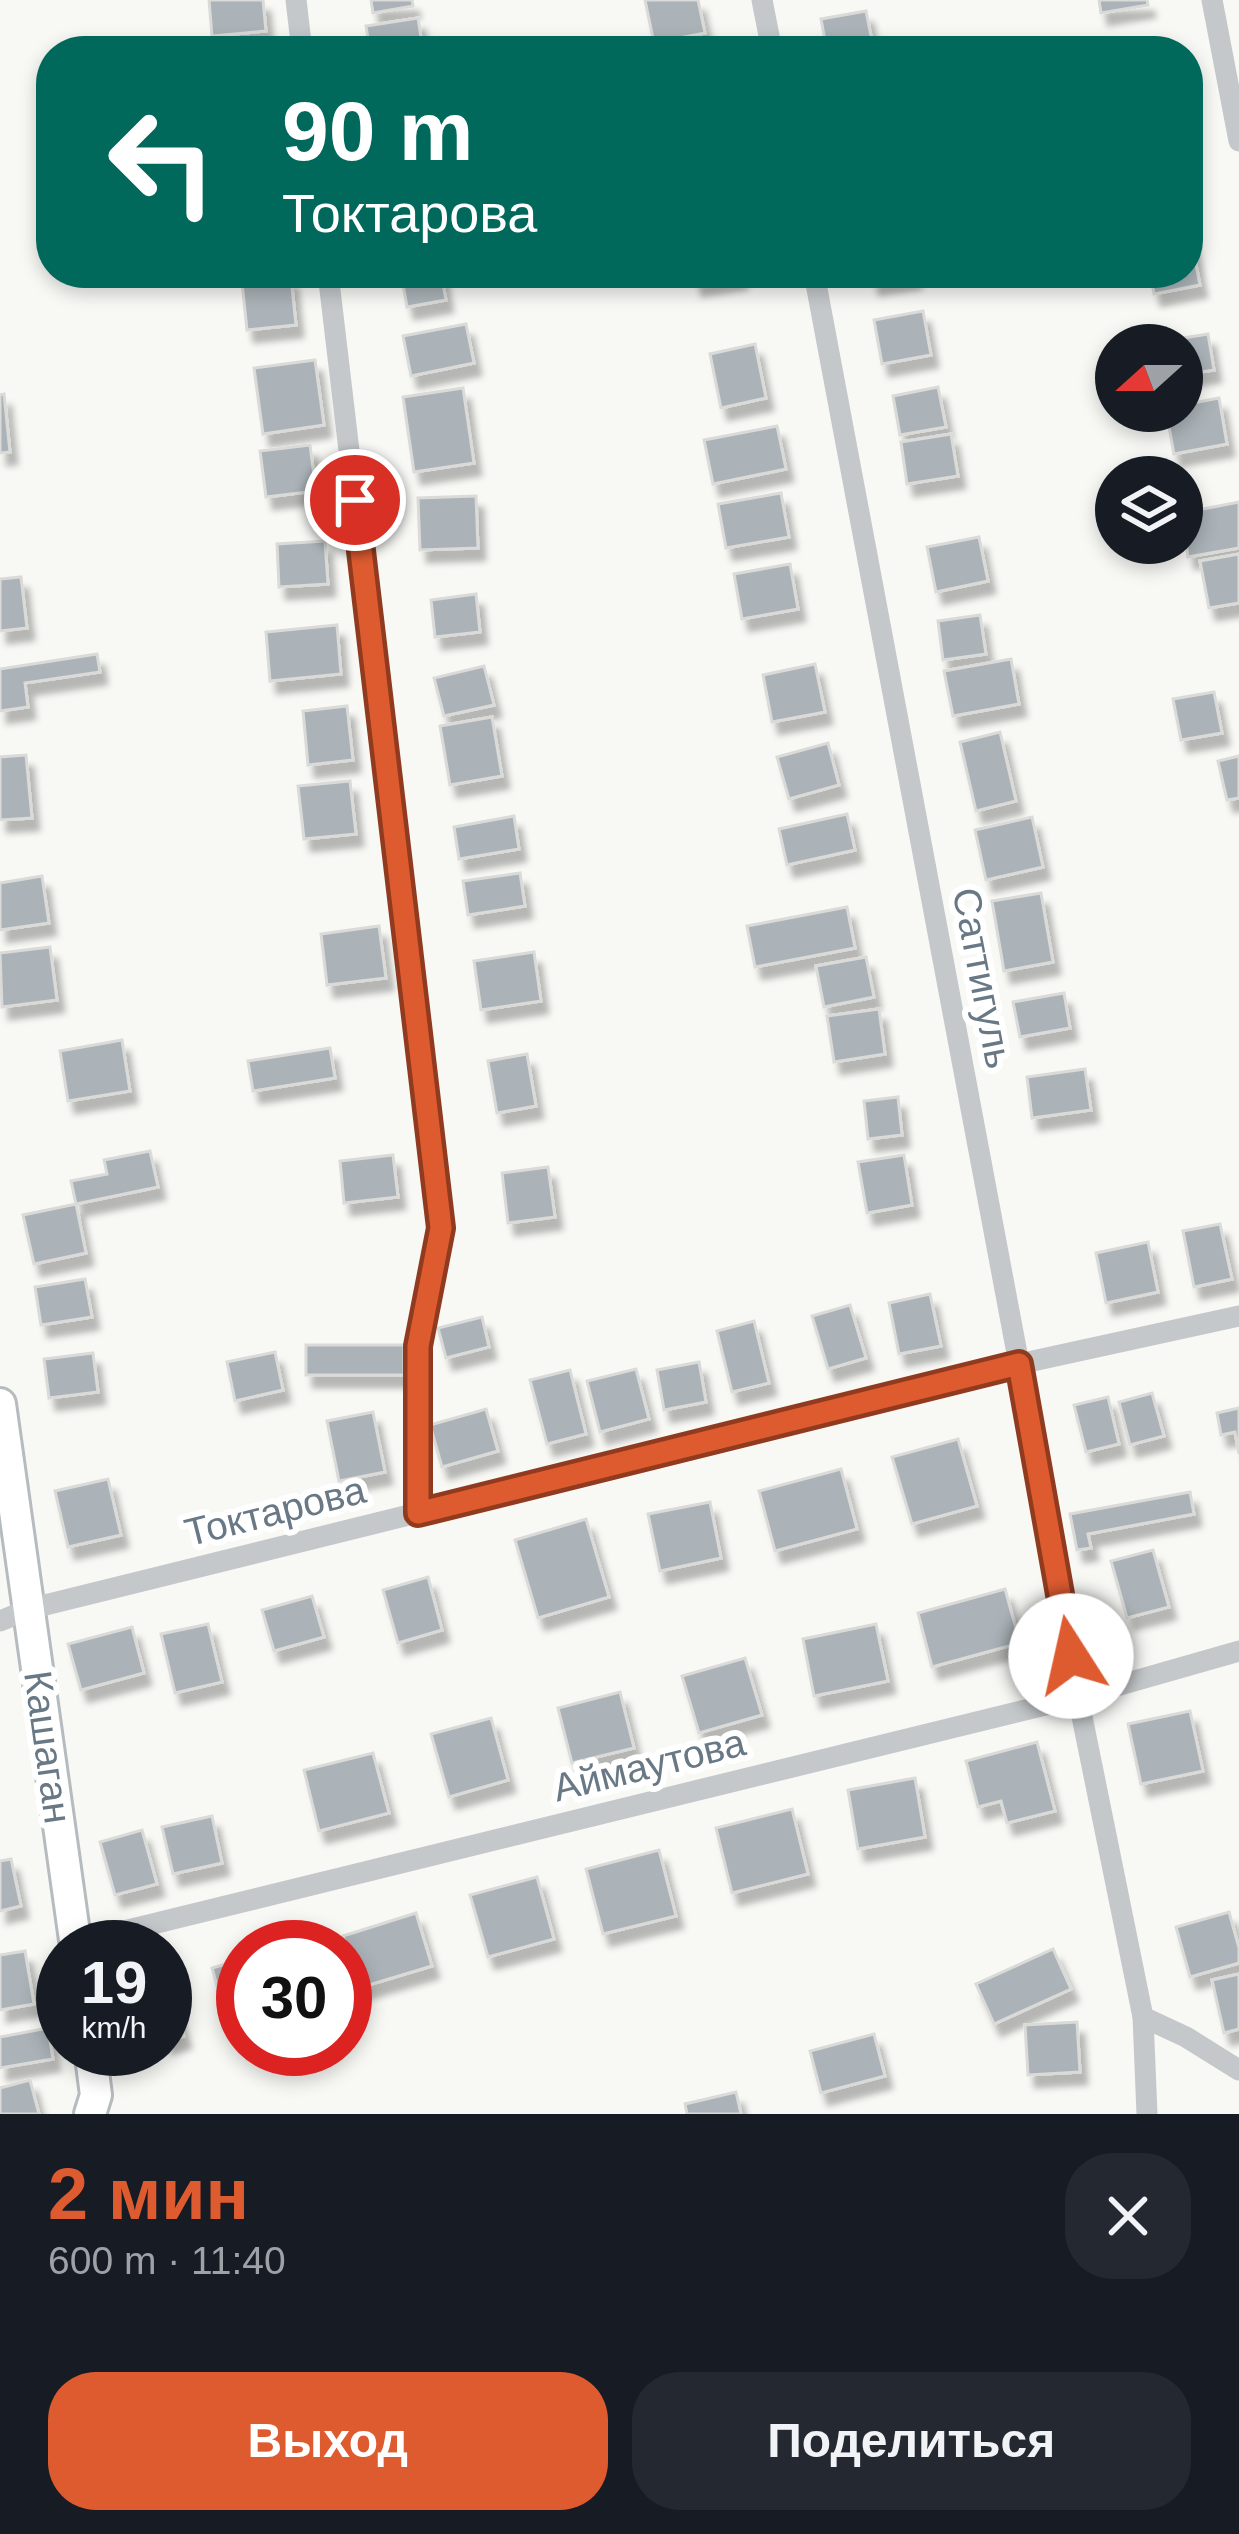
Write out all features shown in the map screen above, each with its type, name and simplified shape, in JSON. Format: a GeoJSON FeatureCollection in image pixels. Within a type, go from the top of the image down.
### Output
{"type":"FeatureCollection","features":[{"type":"Feature","properties":{"kind":"street"},"geometry":{"type":"LineString","coordinates":[[296,0],[300,36]]}},
{"type":"Feature","properties":{"kind":"street"},"geometry":{"type":"LineString","coordinates":[[762,0],[769,36]]}},
{"type":"Feature","properties":{"kind":"street"},"geometry":{"type":"LineString","coordinates":[[1212,0],[1239,141]]}},
{"type":"Feature","properties":{"kind":"street"},"geometry":{"type":"LineString","coordinates":[[330,288],[441,1228],[418,1346],[418,1513]]}},
{"type":"Feature","properties":{"kind":"street","name":"Саттигуль"},"geometry":{"type":"LineString","coordinates":[[817,288],[1078,1697],[1143,2017],[1147,2114]]}},
{"type":"Feature","properties":{"kind":"street","name":"Токтарова"},"geometry":{"type":"LineString","coordinates":[[14,1615],[1019,1364],[1239,1316]]}},
{"type":"Feature","properties":{"kind":"street","name":"Кашаган"},"geometry":{"type":"LineString","coordinates":[[0,1404],[14,1615],[70,1920]]}},
{"type":"Feature","properties":{"kind":"street","name":"Аймаутова"},"geometry":{"type":"LineString","coordinates":[[176,1920],[1078,1697],[1239,1651]]}},
{"type":"Feature","properties":{"kind":"street"},"geometry":{"type":"LineString","coordinates":[[1143,2017],[1239,2070]]}},
{"type":"Feature","properties":{"kind":"street"},"geometry":{"type":"LineString","coordinates":[[90,2114],[96,2095],[94,2076]]}},
{"type":"Feature","properties":{"kind":"building"},"geometry":{"type":"Polygon","coordinates":[[[209,0],[263,0],[266,31],[212,36],[209,0]]]}},
{"type":"Feature","properties":{"kind":"building"},"geometry":{"type":"Polygon","coordinates":[[[371,0],[412,0],[413,6],[373,13],[371,0]]]}},
{"type":"Feature","properties":{"kind":"building"},"geometry":{"type":"Polygon","coordinates":[[[645,0],[698,0],[705,33],[653,36],[645,0]]]}},
{"type":"Feature","properties":{"kind":"building"},"geometry":{"type":"Polygon","coordinates":[[[1099,0],[1147,0],[1148,5],[1101,13],[1099,0]]]}},
{"type":"Feature","properties":{"kind":"building"},"geometry":{"type":"Polygon","coordinates":[[[866,11],[871,36],[824,36],[821,19],[866,11]]]}},
{"type":"Feature","properties":{"kind":"building"},"geometry":{"type":"Polygon","coordinates":[[[418,18],[421,36],[368,36],[366,26],[418,18]]]}},
{"type":"Feature","properties":{"kind":"building"},"geometry":{"type":"Polygon","coordinates":[[[243,288],[292,288],[296,325],[247,330],[243,288]]]}},
{"type":"Feature","properties":{"kind":"building"},"geometry":{"type":"Polygon","coordinates":[[[404,288],[444,288],[446,300],[407,307],[404,288]]]}},
{"type":"Feature","properties":{"kind":"building"},"geometry":{"type":"Polygon","coordinates":[[[1153,288],[1185,288],[1154,294],[1153,288]]]}},
{"type":"Feature","properties":{"kind":"building"},"geometry":{"type":"Polygon","coordinates":[[[923,311],[931,355],[882,364],[874,320],[923,311]]]}},
{"type":"Feature","properties":{"kind":"building"},"geometry":{"type":"Polygon","coordinates":[[[466,324],[474,363],[411,376],[403,336],[466,324]]]}},
{"type":"Feature","properties":{"kind":"building"},"geometry":{"type":"Polygon","coordinates":[[[1208,334],[1214,370],[1203,372],[1203,335],[1208,334]]]}},
{"type":"Feature","properties":{"kind":"building"},"geometry":{"type":"Polygon","coordinates":[[[755,344],[766,398],[721,408],[710,354],[755,344]]]}},
{"type":"Feature","properties":{"kind":"building"},"geometry":{"type":"Polygon","coordinates":[[[315,360],[324,425],[263,434],[254,368],[315,360]]]}},
{"type":"Feature","properties":{"kind":"building"},"geometry":{"type":"Polygon","coordinates":[[[938,387],[946,427],[900,435],[893,396],[938,387]]]}},
{"type":"Feature","properties":{"kind":"building"},"geometry":{"type":"Polygon","coordinates":[[[463,388],[474,463],[414,472],[403,397],[463,388]]]}},
{"type":"Feature","properties":{"kind":"building"},"geometry":{"type":"Polygon","coordinates":[[[4,394],[10,452],[0,453],[0,395],[4,394]]]}},
{"type":"Feature","properties":{"kind":"building"},"geometry":{"type":"Polygon","coordinates":[[[1219,398],[1227,444],[1174,454],[1170,432],[1203,432],[1203,401],[1219,398]]]}},
{"type":"Feature","properties":{"kind":"building"},"geometry":{"type":"Polygon","coordinates":[[[777,426],[786,469],[713,484],[704,440],[777,426]]]}},
{"type":"Feature","properties":{"kind":"building"},"geometry":{"type":"Polygon","coordinates":[[[951,434],[958,476],[907,484],[901,442],[951,434]]]}},
{"type":"Feature","properties":{"kind":"building"},"geometry":{"type":"Polygon","coordinates":[[[310,445],[316,491],[266,497],[260,451],[310,445]]]}},
{"type":"Feature","properties":{"kind":"building"},"geometry":{"type":"Polygon","coordinates":[[[781,493],[789,537],[726,548],[718,504],[781,493]]]}},
{"type":"Feature","properties":{"kind":"building"},"geometry":{"type":"Polygon","coordinates":[[[476,496],[478,548],[420,550],[418,498],[476,496]]]}},
{"type":"Feature","properties":{"kind":"building"},"geometry":{"type":"Polygon","coordinates":[[[1239,502],[1239,548],[1203,554],[1203,509],[1239,502]]]}},
{"type":"Feature","properties":{"kind":"building"},"geometry":{"type":"Polygon","coordinates":[[[979,537],[988,581],[936,592],[927,547],[979,537]]]}},
{"type":"Feature","properties":{"kind":"building"},"geometry":{"type":"Polygon","coordinates":[[[325,541],[328,584],[279,587],[277,544],[325,541]]]}},
{"type":"Feature","properties":{"kind":"building"},"geometry":{"type":"Polygon","coordinates":[[[1239,554],[1239,603],[1209,608],[1203,560],[1239,554]]]}},
{"type":"Feature","properties":{"kind":"building"},"geometry":{"type":"Polygon","coordinates":[[[790,564],[798,609],[742,619],[734,574],[790,564]]]}},
{"type":"Feature","properties":{"kind":"building"},"geometry":{"type":"Polygon","coordinates":[[[21,577],[27,628],[0,631],[0,579],[21,577]]]}},
{"type":"Feature","properties":{"kind":"building"},"geometry":{"type":"Polygon","coordinates":[[[476,594],[480,632],[435,637],[431,600],[476,594]]]}},
{"type":"Feature","properties":{"kind":"building"},"geometry":{"type":"Polygon","coordinates":[[[980,615],[986,654],[943,660],[938,621],[980,615]]]}},
{"type":"Feature","properties":{"kind":"building"},"geometry":{"type":"Polygon","coordinates":[[[337,625],[341,674],[270,681],[266,632],[337,625]]]}},
{"type":"Feature","properties":{"kind":"building"},"geometry":{"type":"Polygon","coordinates":[[[97,654],[100,672],[25,683],[28,707],[0,711],[0,669],[97,654]]]}},
{"type":"Feature","properties":{"kind":"building"},"geometry":{"type":"Polygon","coordinates":[[[1011,659],[1019,704],[953,716],[944,671],[1011,659]]]}},
{"type":"Feature","properties":{"kind":"building"},"geometry":{"type":"Polygon","coordinates":[[[815,664],[825,712],[772,722],[763,675],[815,664]]]}},
{"type":"Feature","properties":{"kind":"building"},"geometry":{"type":"Polygon","coordinates":[[[484,666],[494,705],[444,716],[434,678],[484,666]]]}},
{"type":"Feature","properties":{"kind":"building"},"geometry":{"type":"Polygon","coordinates":[[[1214,692],[1222,733],[1181,740],[1173,699],[1214,692]]]}},
{"type":"Feature","properties":{"kind":"building"},"geometry":{"type":"Polygon","coordinates":[[[347,706],[353,760],[308,765],[303,711],[347,706]]]}},
{"type":"Feature","properties":{"kind":"building"},"geometry":{"type":"Polygon","coordinates":[[[492,717],[502,776],[450,785],[440,726],[492,717]]]}},
{"type":"Feature","properties":{"kind":"building"},"geometry":{"type":"Polygon","coordinates":[[[1000,732],[1016,801],[976,811],[960,742],[1000,732]]]}},
{"type":"Feature","properties":{"kind":"building"},"geometry":{"type":"Polygon","coordinates":[[[828,743],[839,785],[789,799],[777,757],[828,743]]]}},
{"type":"Feature","properties":{"kind":"building"},"geometry":{"type":"Polygon","coordinates":[[[26,755],[32,818],[0,820],[0,757],[26,755]]]}},
{"type":"Feature","properties":{"kind":"building"},"geometry":{"type":"Polygon","coordinates":[[[1239,756],[1239,798],[1227,800],[1218,761],[1239,756]]]}},
{"type":"Feature","properties":{"kind":"building"},"geometry":{"type":"Polygon","coordinates":[[[350,781],[356,834],[304,839],[298,786],[350,781]]]}},
{"type":"Feature","properties":{"kind":"building"},"geometry":{"type":"Polygon","coordinates":[[[847,814],[855,850],[787,865],[779,829],[847,814]]]}},
{"type":"Feature","properties":{"kind":"building"},"geometry":{"type":"Polygon","coordinates":[[[514,816],[519,849],[459,859],[454,827],[514,816]]]}},
{"type":"Feature","properties":{"kind":"building"},"geometry":{"type":"Polygon","coordinates":[[[1032,817],[1043,867],[986,880],[975,830],[1032,817]]]}},
{"type":"Feature","properties":{"kind":"building"},"geometry":{"type":"Polygon","coordinates":[[[520,873],[525,906],[468,915],[463,881],[520,873]]]}},
{"type":"Feature","properties":{"kind":"building"},"geometry":{"type":"Polygon","coordinates":[[[42,876],[49,923],[0,930],[0,883],[42,876]]]}},
{"type":"Feature","properties":{"kind":"building"},"geometry":{"type":"Polygon","coordinates":[[[1041,893],[1053,962],[1004,971],[992,901],[1041,893]]]}},
{"type":"Feature","properties":{"kind":"building"},"geometry":{"type":"Polygon","coordinates":[[[847,907],[855,948],[755,967],[747,926],[847,907]]]}},
{"type":"Feature","properties":{"kind":"building"},"geometry":{"type":"Polygon","coordinates":[[[379,926],[386,978],[327,985],[321,934],[379,926]]]}},
{"type":"Feature","properties":{"kind":"building"},"geometry":{"type":"Polygon","coordinates":[[[50,947],[57,1000],[2,1007],[0,953],[50,947]]]}},
{"type":"Feature","properties":{"kind":"building"},"geometry":{"type":"Polygon","coordinates":[[[534,952],[541,1001],[481,1010],[474,961],[534,952]]]}},
{"type":"Feature","properties":{"kind":"building"},"geometry":{"type":"Polygon","coordinates":[[[866,957],[874,997],[824,1007],[816,966],[866,957]]]}},
{"type":"Feature","properties":{"kind":"building"},"geometry":{"type":"Polygon","coordinates":[[[1064,993],[1070,1028],[1020,1037],[1013,1002],[1064,993]]]}},
{"type":"Feature","properties":{"kind":"building"},"geometry":{"type":"Polygon","coordinates":[[[879,1009],[885,1054],[834,1062],[827,1016],[879,1009]]]}},
{"type":"Feature","properties":{"kind":"building"},"geometry":{"type":"Polygon","coordinates":[[[122,1040],[130,1091],[68,1101],[60,1051],[122,1040]]]}},
{"type":"Feature","properties":{"kind":"building"},"geometry":{"type":"Polygon","coordinates":[[[330,1048],[335,1078],[253,1091],[248,1061],[330,1048]]]}},
{"type":"Feature","properties":{"kind":"building"},"geometry":{"type":"Polygon","coordinates":[[[527,1054],[536,1106],[497,1113],[488,1061],[527,1054]]]}},
{"type":"Feature","properties":{"kind":"building"},"geometry":{"type":"Polygon","coordinates":[[[1085,1069],[1091,1110],[1032,1118],[1027,1077],[1085,1069]]]}},
{"type":"Feature","properties":{"kind":"building"},"geometry":{"type":"Polygon","coordinates":[[[898,1097],[902,1135],[868,1139],[864,1101],[898,1097]]]}},
{"type":"Feature","properties":{"kind":"building"},"geometry":{"type":"Polygon","coordinates":[[[150,1151],[158,1187],[76,1204],[71,1181],[107,1174],[104,1160],[150,1151]]]}},
{"type":"Feature","properties":{"kind":"building"},"geometry":{"type":"Polygon","coordinates":[[[393,1155],[398,1197],[344,1203],[340,1161],[393,1155]]]}},
{"type":"Feature","properties":{"kind":"building"},"geometry":{"type":"Polygon","coordinates":[[[904,1155],[912,1205],[867,1213],[858,1162],[904,1155]]]}},
{"type":"Feature","properties":{"kind":"building"},"geometry":{"type":"Polygon","coordinates":[[[548,1167],[555,1217],[508,1223],[502,1173],[548,1167]]]}},
{"type":"Feature","properties":{"kind":"building"},"geometry":{"type":"Polygon","coordinates":[[[76,1204],[86,1253],[34,1264],[23,1215],[76,1204]]]}},
{"type":"Feature","properties":{"kind":"building"},"geometry":{"type":"Polygon","coordinates":[[[1220,1224],[1232,1279],[1194,1287],[1183,1231],[1220,1224]]]}},
{"type":"Feature","properties":{"kind":"building"},"geometry":{"type":"Polygon","coordinates":[[[1148,1242],[1158,1292],[1106,1303],[1096,1253],[1148,1242]]]}},
{"type":"Feature","properties":{"kind":"building"},"geometry":{"type":"Polygon","coordinates":[[[85,1279],[92,1317],[41,1325],[35,1287],[85,1279]]]}},
{"type":"Feature","properties":{"kind":"building"},"geometry":{"type":"Polygon","coordinates":[[[930,1294],[941,1346],[899,1354],[889,1303],[930,1294]]]}},
{"type":"Feature","properties":{"kind":"building"},"geometry":{"type":"Polygon","coordinates":[[[850,1305],[866,1358],[828,1369],[812,1316],[850,1305]]]}},
{"type":"Feature","properties":{"kind":"building"},"geometry":{"type":"Polygon","coordinates":[[[482,1317],[489,1347],[446,1358],[438,1328],[482,1317]]]}},
{"type":"Feature","properties":{"kind":"building"},"geometry":{"type":"Polygon","coordinates":[[[754,1321],[769,1383],[732,1392],[717,1331],[754,1321]]]}},
{"type":"Feature","properties":{"kind":"building"},"geometry":{"type":"Polygon","coordinates":[[[306,1345],[404,1345],[404,1375],[306,1375],[306,1345]]]}},
{"type":"Feature","properties":{"kind":"building"},"geometry":{"type":"Polygon","coordinates":[[[275,1352],[283,1390],[235,1401],[227,1362],[275,1352]]]}},
{"type":"Feature","properties":{"kind":"building"},"geometry":{"type":"Polygon","coordinates":[[[93,1353],[98,1392],[49,1398],[44,1359],[93,1353]]]}},
{"type":"Feature","properties":{"kind":"building"},"geometry":{"type":"Polygon","coordinates":[[[699,1362],[706,1402],[664,1410],[657,1370],[699,1362]]]}},
{"type":"Feature","properties":{"kind":"building"},"geometry":{"type":"Polygon","coordinates":[[[636,1369],[649,1419],[600,1432],[587,1381],[636,1369]]]}},
{"type":"Feature","properties":{"kind":"building"},"geometry":{"type":"Polygon","coordinates":[[[570,1370],[586,1434],[547,1444],[530,1380],[570,1370]]]}},
{"type":"Feature","properties":{"kind":"building"},"geometry":{"type":"Polygon","coordinates":[[[1152,1393],[1164,1436],[1130,1445],[1119,1402],[1152,1393]]]}},
{"type":"Feature","properties":{"kind":"building"},"geometry":{"type":"Polygon","coordinates":[[[1108,1397],[1119,1444],[1086,1452],[1074,1405],[1108,1397]]]}},
{"type":"Feature","properties":{"kind":"building"},"geometry":{"type":"Polygon","coordinates":[[[1239,1408],[1239,1454],[1235,1432],[1221,1435],[1217,1413],[1239,1408]]]}},
{"type":"Feature","properties":{"kind":"building"},"geometry":{"type":"Polygon","coordinates":[[[486,1409],[498,1451],[442,1467],[430,1425],[486,1409]]]}},
{"type":"Feature","properties":{"kind":"building"},"geometry":{"type":"Polygon","coordinates":[[[373,1412],[385,1472],[339,1481],[327,1421],[373,1412]]]}},
{"type":"Feature","properties":{"kind":"building"},"geometry":{"type":"Polygon","coordinates":[[[958,1439],[977,1506],[912,1524],[892,1457],[958,1439]]]}},
{"type":"Feature","properties":{"kind":"building"},"geometry":{"type":"Polygon","coordinates":[[[841,1469],[857,1529],[775,1551],[759,1491],[841,1469]]]}},
{"type":"Feature","properties":{"kind":"building"},"geometry":{"type":"Polygon","coordinates":[[[108,1479],[121,1535],[68,1547],[55,1491],[108,1479]]]}},
{"type":"Feature","properties":{"kind":"building"},"geometry":{"type":"Polygon","coordinates":[[[1190,1492],[1194,1514],[1088,1534],[1091,1548],[1077,1550],[1070,1514],[1190,1492]]]}},
{"type":"Feature","properties":{"kind":"building"},"geometry":{"type":"Polygon","coordinates":[[[710,1502],[721,1558],[660,1571],[648,1514],[710,1502]]]}},
{"type":"Feature","properties":{"kind":"building"},"geometry":{"type":"Polygon","coordinates":[[[586,1519],[609,1597],[538,1618],[515,1540],[586,1519]]]}},
{"type":"Feature","properties":{"kind":"building"},"geometry":{"type":"Polygon","coordinates":[[[1153,1550],[1169,1607],[1127,1618],[1111,1561],[1153,1550]]]}},
{"type":"Feature","properties":{"kind":"building"},"geometry":{"type":"Polygon","coordinates":[[[428,1577],[442,1630],[398,1643],[383,1590],[428,1577]]]}},
{"type":"Feature","properties":{"kind":"building"},"geometry":{"type":"Polygon","coordinates":[[[1005,1589],[1020,1643],[932,1667],[918,1613],[1005,1589]]]}},
{"type":"Feature","properties":{"kind":"building"},"geometry":{"type":"Polygon","coordinates":[[[312,1596],[324,1637],[274,1651],[262,1610],[312,1596]]]}},
{"type":"Feature","properties":{"kind":"building"},"geometry":{"type":"Polygon","coordinates":[[[208,1624],[222,1682],[175,1693],[161,1634],[208,1624]]]}},
{"type":"Feature","properties":{"kind":"building"},"geometry":{"type":"Polygon","coordinates":[[[876,1624],[888,1681],[814,1696],[803,1639],[876,1624]]]}},
{"type":"Feature","properties":{"kind":"building"},"geometry":{"type":"Polygon","coordinates":[[[132,1627],[144,1673],[81,1690],[68,1644],[132,1627]]]}},
{"type":"Feature","properties":{"kind":"building"},"geometry":{"type":"Polygon","coordinates":[[[745,1658],[762,1715],[699,1733],[682,1676],[745,1658]]]}},
{"type":"Feature","properties":{"kind":"building"},"geometry":{"type":"Polygon","coordinates":[[[620,1692],[634,1748],[572,1763],[558,1708],[620,1692]]]}},
{"type":"Feature","properties":{"kind":"building"},"geometry":{"type":"Polygon","coordinates":[[[1190,1711],[1203,1771],[1141,1784],[1128,1724],[1190,1711]]]}},
{"type":"Feature","properties":{"kind":"building"},"geometry":{"type":"Polygon","coordinates":[[[491,1718],[508,1780],[449,1797],[431,1734],[491,1718]]]}},
{"type":"Feature","properties":{"kind":"building"},"geometry":{"type":"Polygon","coordinates":[[[1037,1742],[1055,1811],[1007,1823],[1001,1801],[978,1807],[966,1761],[1037,1742]]]}},
{"type":"Feature","properties":{"kind":"building"},"geometry":{"type":"Polygon","coordinates":[[[373,1753],[389,1813],[319,1831],[304,1770],[373,1753]]]}},
{"type":"Feature","properties":{"kind":"building"},"geometry":{"type":"Polygon","coordinates":[[[915,1778],[925,1837],[858,1849],[848,1790],[915,1778]]]}},
{"type":"Feature","properties":{"kind":"building"},"geometry":{"type":"Polygon","coordinates":[[[792,1809],[808,1874],[732,1893],[716,1828],[792,1809]]]}},
{"type":"Feature","properties":{"kind":"building"},"geometry":{"type":"Polygon","coordinates":[[[212,1816],[222,1863],[173,1874],[162,1827],[212,1816]]]}},
{"type":"Feature","properties":{"kind":"building"},"geometry":{"type":"Polygon","coordinates":[[[142,1830],[157,1884],[115,1895],[100,1842],[142,1830]]]}},
{"type":"Feature","properties":{"kind":"building"},"geometry":{"type":"Polygon","coordinates":[[[659,1850],[676,1916],[603,1934],[586,1869],[659,1850]]]}},
{"type":"Feature","properties":{"kind":"building"},"geometry":{"type":"Polygon","coordinates":[[[11,1859],[21,1906],[0,1911],[0,1861],[11,1859]]]}},
{"type":"Feature","properties":{"kind":"building"},"geometry":{"type":"Polygon","coordinates":[[[537,1877],[554,1939],[488,1957],[470,1895],[537,1877]]]}},
{"type":"Feature","properties":{"kind":"building"},"geometry":{"type":"Polygon","coordinates":[[[1229,1912],[1239,1963],[1190,1977],[1176,1927],[1229,1912]]]}},
{"type":"Feature","properties":{"kind":"building"},"geometry":{"type":"Polygon","coordinates":[[[416,1913],[432,1966],[372,1984],[372,1927],[416,1913]]]}},
{"type":"Feature","properties":{"kind":"building"},"geometry":{"type":"Polygon","coordinates":[[[1053,1949],[1071,1989],[994,2024],[976,1984],[1053,1949]]]}},
{"type":"Feature","properties":{"kind":"building"},"geometry":{"type":"Polygon","coordinates":[[[25,1951],[34,2004],[0,2010],[0,1955],[25,1951]]]}},
{"type":"Feature","properties":{"kind":"building"},"geometry":{"type":"Polygon","coordinates":[[[1239,1974],[1239,2029],[1224,2033],[1212,1980],[1239,1974]]]}},
{"type":"Feature","properties":{"kind":"building"},"geometry":{"type":"Polygon","coordinates":[[[1077,2022],[1080,2072],[1028,2075],[1025,2025],[1077,2022]]]}},
{"type":"Feature","properties":{"kind":"building"},"geometry":{"type":"Polygon","coordinates":[[[36,2030],[36,2062],[0,2068],[0,2037],[36,2030]]]}},
{"type":"Feature","properties":{"kind":"building"},"geometry":{"type":"Polygon","coordinates":[[[874,2034],[885,2076],[821,2093],[810,2051],[874,2034]]]}},
{"type":"Feature","properties":{"kind":"building"},"geometry":{"type":"Polygon","coordinates":[[[30,2080],[39,2114],[0,2114],[0,2088],[30,2080]]]}},
{"type":"Feature","properties":{"kind":"building"},"geometry":{"type":"Polygon","coordinates":[[[736,2092],[741,2114],[687,2114],[685,2104],[736,2092]]]}},
{"type":"Feature","properties":{"kind":"route"},"geometry":{"type":"LineString","coordinates":[[355,500],[441,1228],[418,1346],[418,1513],[1019,1364],[1071,1656]]}}]}
